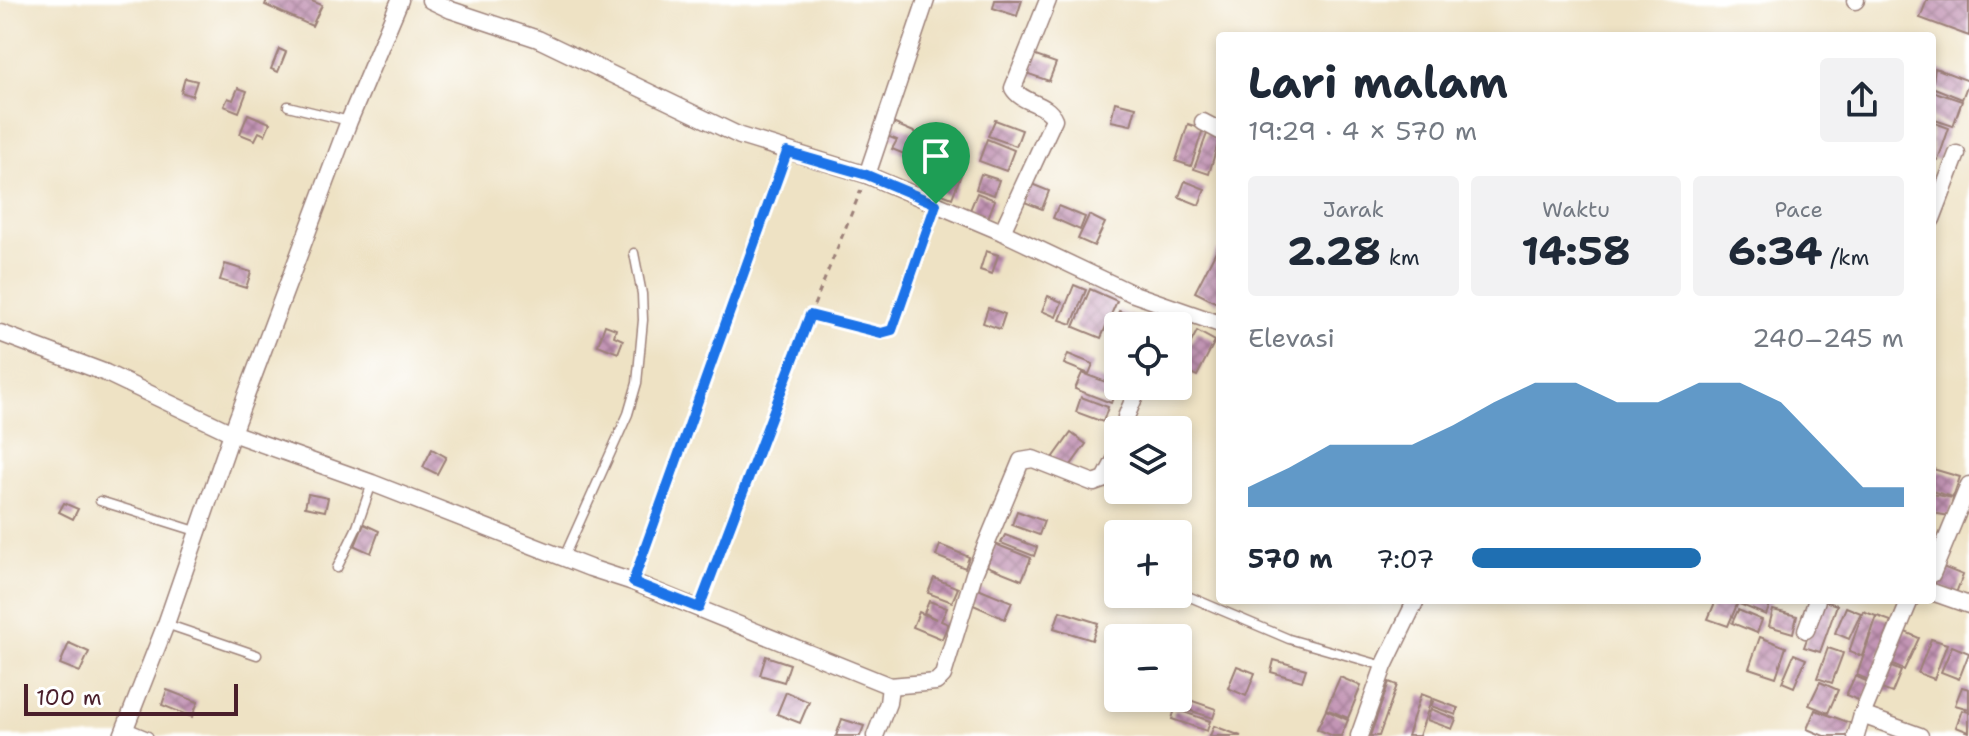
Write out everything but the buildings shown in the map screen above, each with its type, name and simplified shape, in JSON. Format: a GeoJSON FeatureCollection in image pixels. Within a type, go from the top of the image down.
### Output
{"type":"FeatureCollection","features":[{"type":"Feature","properties":{"kind":"street"},"geometry":{"type":"LineString","coordinates":[[124,732],[349,121],[400,0]]}},
{"type":"Feature","properties":{"kind":"street"},"geometry":{"type":"LineString","coordinates":[[430,0],[538,39],[740,136],[867,175],[1002,232],[1131,293],[1216,323]]}},
{"type":"Feature","properties":{"kind":"street"},"geometry":{"type":"LineString","coordinates":[[867,175],[926,0]]}},
{"type":"Feature","properties":{"kind":"street"},"geometry":{"type":"LineString","coordinates":[[1002,232],[1053,126],[1051,112],[1017,95],[1013,88],[1048,0]]}},
{"type":"Feature","properties":{"kind":"street"},"geometry":{"type":"LineString","coordinates":[[1203,122],[1216,129]]}},
{"type":"Feature","properties":{"kind":"street"},"geometry":{"type":"LineString","coordinates":[[1936,209],[1957,154]]}},
{"type":"Feature","properties":{"kind":"street"},"geometry":{"type":"LineString","coordinates":[[0,333],[106,373],[232,433],[633,582],[890,686],[936,682],[943,675],[974,574],[1021,461],[1033,459],[1094,483],[1104,479]]}},
{"type":"Feature","properties":{"kind":"street"},"geometry":{"type":"LineString","coordinates":[[1936,564],[1969,485]]}},
{"type":"Feature","properties":{"kind":"street"},"geometry":{"type":"LineString","coordinates":[[1936,593],[1968,601]]}},
{"type":"Feature","properties":{"kind":"street"},"geometry":{"type":"LineString","coordinates":[[1359,736],[1384,666],[1414,604]]}},
{"type":"Feature","properties":{"kind":"street"},"geometry":{"type":"LineString","coordinates":[[1806,630],[1816,604]]}},
{"type":"Feature","properties":{"kind":"street"},"geometry":{"type":"LineString","coordinates":[[1856,736],[1908,604]]}},
{"type":"Feature","properties":{"kind":"street"},"geometry":{"type":"LineString","coordinates":[[875,736],[888,703],[890,686]]}},
{"type":"Feature","properties":{"kind":"street"},"geometry":{"type":"LineString","coordinates":[[1862,715],[1920,736]]}},
{"type":"Feature","properties":{"kind":"lane"},"geometry":{"type":"LineString","coordinates":[[288,106],[349,121]]}},
{"type":"Feature","properties":{"kind":"lane"},"geometry":{"type":"LineString","coordinates":[[564,558],[628,414],[637,383],[643,320],[642,294],[634,253]]}},
{"type":"Feature","properties":{"kind":"lane"},"geometry":{"type":"LineString","coordinates":[[337,568],[357,527],[372,483]]}},
{"type":"Feature","properties":{"kind":"lane"},"geometry":{"type":"LineString","coordinates":[[100,501],[196,531]]}},
{"type":"Feature","properties":{"kind":"lane"},"geometry":{"type":"LineString","coordinates":[[1192,598],[1289,639],[1384,666]]}},
{"type":"Feature","properties":{"kind":"lane"},"geometry":{"type":"LineString","coordinates":[[166,624],[257,655]]}},
{"type":"Feature","properties":{"kind":"lane"},"geometry":{"type":"LineString","coordinates":[[124,732],[148,736]]}},
{"type":"Feature","properties":{"kind":"path"},"geometry":{"type":"LineString","coordinates":[[633,582],[787,152]]}},
{"type":"Feature","properties":{"kind":"path"},"geometry":{"type":"LineString","coordinates":[[699,608],[810,315],[867,175]]}},
{"type":"Feature","properties":{"kind":"path"},"geometry":{"type":"LineString","coordinates":[[810,315],[881,333],[892,330],[936,204]]}},
{"type":"Feature","properties":{"kind":"route"},"geometry":{"type":"LineString","coordinates":[[787,152],[867,175],[936,204],[892,330],[881,333],[810,315],[699,608],[633,582],[787,152]]}}]}
